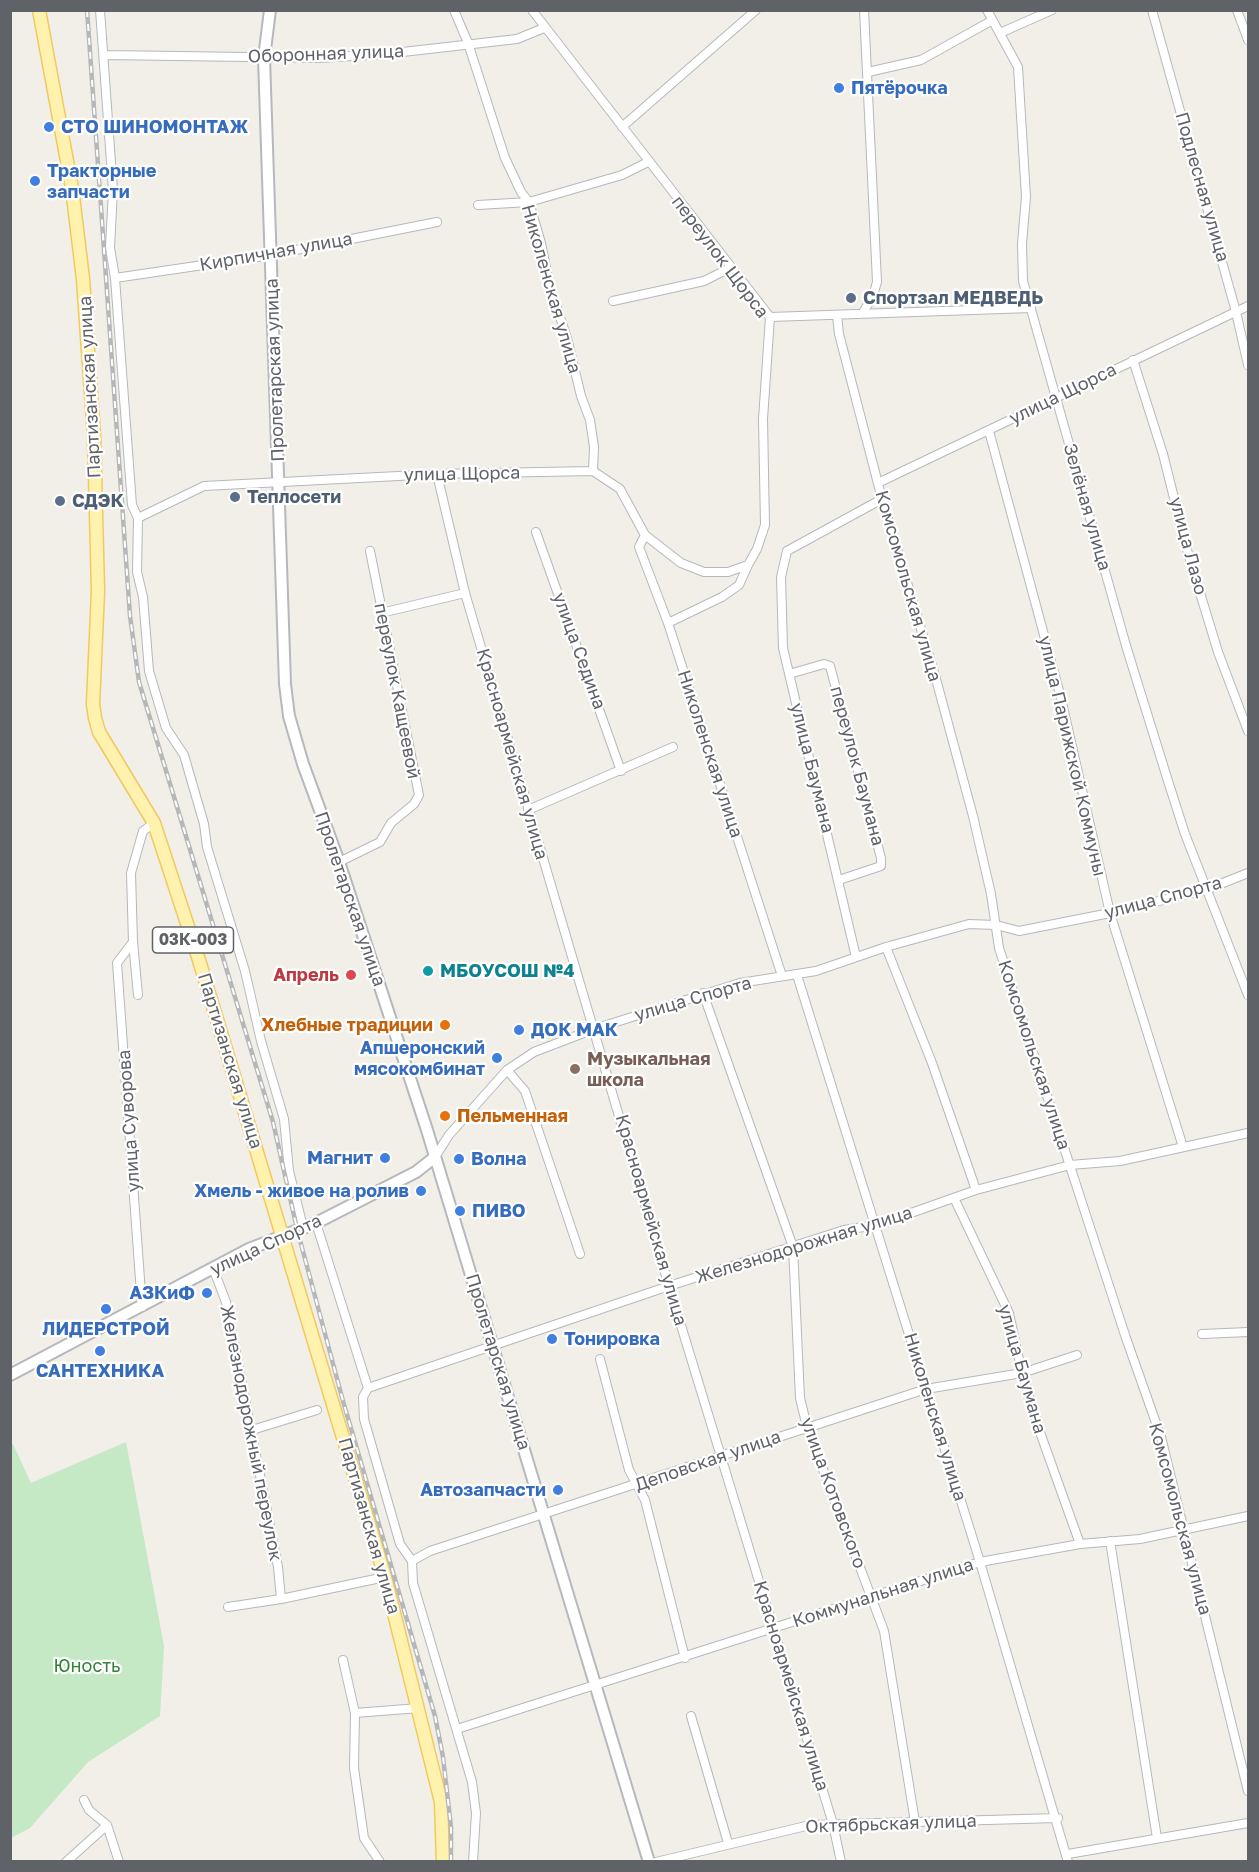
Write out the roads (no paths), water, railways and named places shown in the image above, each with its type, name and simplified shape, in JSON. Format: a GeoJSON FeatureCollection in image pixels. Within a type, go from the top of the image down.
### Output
{"type":"FeatureCollection","features":[{"type":"Feature","properties":{"kind":"main road","name":"Партизанская улица"},"geometry":{"type":"LineString","coordinates":[[39,10],[72,188],[83,279],[95,447],[98,591],[94,711],[99,732],[154,823],[199,960],[283,1235],[385,1577],[419,1708],[441,1802],[443,1862]]}},
{"type":"Feature","properties":{"kind":"street","name":"Партизанская улица"},"geometry":{"type":"LineString","coordinates":[[100,10],[106,55],[105,90],[113,190],[110,248],[115,278],[132,505],[138,518],[137,572],[142,597],[149,671],[166,728],[184,754],[204,824],[207,847],[245,971],[261,1041],[284,1119],[289,1171],[303,1227]]}},
{"type":"Feature","properties":{"kind":"street","name":"Пролетарская улица"},"geometry":{"type":"LineString","coordinates":[[270,10],[265,34],[264,58],[280,480],[285,684],[289,716],[435,1157],[597,1684],[649,1862]]}},
{"type":"Feature","properties":{"kind":"street","name":"Николенская улица"},"geometry":{"type":"LineString","coordinates":[[454,10],[468,43],[505,158],[520,192],[529,202],[541,243],[549,287],[567,338],[581,396],[590,420],[594,447],[593,471]]}},
{"type":"Feature","properties":{"kind":"street","name":"переулок Щорса"},"geometry":{"type":"LineString","coordinates":[[532,10],[730,268],[771,317],[763,419],[765,525],[757,549],[748,565]]}},
{"type":"Feature","properties":{"kind":"street"},"geometry":{"type":"LineString","coordinates":[[622,127],[756,10]]}},
{"type":"Feature","properties":{"kind":"street"},"geometry":{"type":"LineString","coordinates":[[862,314],[873,296],[877,282],[864,10]]}},
{"type":"Feature","properties":{"kind":"street","name":"Зелёная улица"},"geometry":{"type":"LineString","coordinates":[[987,10],[1018,67],[1026,197],[1022,244],[1023,280],[1127,650],[1185,834],[1248,995]]}},
{"type":"Feature","properties":{"kind":"street"},"geometry":{"type":"LineString","coordinates":[[1000,33],[1052,10]]}},
{"type":"Feature","properties":{"kind":"street","name":"Подлесная улица"},"geometry":{"type":"LineString","coordinates":[[1152,10],[1236,312],[1248,365]]}},
{"type":"Feature","properties":{"kind":"street"},"geometry":{"type":"LineString","coordinates":[[1237,10],[1248,40]]}},
{"type":"Feature","properties":{"kind":"street"},"geometry":{"type":"LineString","coordinates":[[868,72],[921,60],[991,21]]}},
{"type":"Feature","properties":{"kind":"street","name":"Оборонная улица"},"geometry":{"type":"LineString","coordinates":[[106,55],[264,58],[385,54],[517,39],[544,28]]}},
{"type":"Feature","properties":{"kind":"street"},"geometry":{"type":"LineString","coordinates":[[478,205],[529,202],[622,176],[648,162]]}},
{"type":"Feature","properties":{"kind":"street","name":"Кирпичная улица"},"geometry":{"type":"LineString","coordinates":[[115,278],[271,255],[437,222]]}},
{"type":"Feature","properties":{"kind":"street"},"geometry":{"type":"LineString","coordinates":[[613,301],[704,281],[730,268]]}},
{"type":"Feature","properties":{"kind":"street","name":"улица Щорса"},"geometry":{"type":"LineString","coordinates":[[878,483],[1248,306]]}},
{"type":"Feature","properties":{"kind":"street"},"geometry":{"type":"LineString","coordinates":[[771,317],[1031,308]]}},
{"type":"Feature","properties":{"kind":"street","name":"Комсомольская улица"},"geometry":{"type":"LineString","coordinates":[[837,315],[838,334],[882,499],[939,690],[973,816],[999,948],[1161,1437],[1248,1791]]}},
{"type":"Feature","properties":{"kind":"street","name":"улица Лазо"},"geometry":{"type":"LineString","coordinates":[[1132,360],[1163,454],[1187,550],[1218,652],[1248,731]]}},
{"type":"Feature","properties":{"kind":"street","name":"улица Парижской Коммуны"},"geometry":{"type":"LineString","coordinates":[[989,431],[1061,698],[1110,914],[1183,1147]]}},
{"type":"Feature","properties":{"kind":"street"},"geometry":{"type":"LineString","coordinates":[[593,471],[620,489],[645,535],[681,563],[704,572],[728,572],[748,565]]}},
{"type":"Feature","properties":{"kind":"street","name":"улица Щорса"},"geometry":{"type":"LineString","coordinates":[[138,518],[204,486],[280,480],[593,471]]}},
{"type":"Feature","properties":{"kind":"street","name":"Красноармейская улица"},"geometry":{"type":"LineString","coordinates":[[437,474],[465,593],[528,810],[669,1286],[833,1824],[841,1862]]}},
{"type":"Feature","properties":{"kind":"street","name":"улица Баумана"},"geometry":{"type":"LineString","coordinates":[[856,957],[783,648],[781,577],[787,551],[882,499]]}},
{"type":"Feature","properties":{"kind":"street","name":"улица Седина"},"geometry":{"type":"LineString","coordinates":[[536,532],[621,771]]}},
{"type":"Feature","properties":{"kind":"street","name":"Николенская улица"},"geometry":{"type":"LineString","coordinates":[[645,535],[639,547],[668,623],[782,976]]}},
{"type":"Feature","properties":{"kind":"street","name":"переулок Кащеевой"},"geometry":{"type":"LineString","coordinates":[[339,862],[380,842],[390,823],[414,804],[419,795],[370,551]]}},
{"type":"Feature","properties":{"kind":"street"},"geometry":{"type":"LineString","coordinates":[[668,623],[722,597],[739,585],[748,565]]}},
{"type":"Feature","properties":{"kind":"street"},"geometry":{"type":"LineString","coordinates":[[381,613],[465,593]]}},
{"type":"Feature","properties":{"kind":"street","name":"переулок Баумана"},"geometry":{"type":"LineString","coordinates":[[789,674],[824,664],[830,666],[881,858],[881,866],[839,880]]}},
{"type":"Feature","properties":{"kind":"street"},"geometry":{"type":"LineString","coordinates":[[528,810],[673,747]]}},
{"type":"Feature","properties":{"kind":"street"},"geometry":{"type":"LineString","coordinates":[[138,995],[133,942],[131,873],[143,831],[154,823]]}},
{"type":"Feature","properties":{"kind":"street","name":"улица Спорта"},"geometry":{"type":"LineString","coordinates":[[10,1375],[213,1268],[283,1235],[315,1223],[416,1172],[435,1157],[448,1135],[507,1070],[534,1052],[594,1029],[703,993],[796,975],[969,924],[996,925],[1019,931],[1110,914],[1208,889],[1248,873]]}},
{"type":"Feature","properties":{"kind":"street","name":"улица Суворова"},"geometry":{"type":"LineString","coordinates":[[133,942],[117,963],[141,1307]]}},
{"type":"Feature","properties":{"kind":"street"},"geometry":{"type":"LineString","coordinates":[[886,947],[932,1063],[976,1190]]}},
{"type":"Feature","properties":{"kind":"street","name":"Николенская улица"},"geometry":{"type":"LineString","coordinates":[[796,975],[877,1225],[1058,1818],[1068,1858]]}},
{"type":"Feature","properties":{"kind":"street","name":"улица Котовского"},"geometry":{"type":"LineString","coordinates":[[703,993],[793,1247],[800,1398],[807,1428],[884,1631],[915,1822]]}},
{"type":"Feature","properties":{"kind":"street"},"geometry":{"type":"LineString","coordinates":[[507,1070],[525,1091],[580,1254]]}},
{"type":"Feature","properties":{"kind":"street","name":"Железнодорожная улица"},"geometry":{"type":"LineString","coordinates":[[368,1388],[669,1286],[844,1230],[877,1225],[976,1190],[1070,1165],[1120,1161],[1248,1133]]}},
{"type":"Feature","properties":{"kind":"street","name":"улица Баумана"},"geometry":{"type":"LineString","coordinates":[[954,1198],[1009,1313],[1022,1373],[1041,1435],[1080,1544]]}},
{"type":"Feature","properties":{"kind":"street","name":"Партизанская улица"},"geometry":{"type":"LineString","coordinates":[[315,1223],[368,1388],[363,1397],[364,1419],[400,1544],[412,1561],[413,1583],[457,1729],[473,1792],[476,1813],[473,1862]]}},
{"type":"Feature","properties":{"kind":"street","name":"Железнодорожный переулок"},"geometry":{"type":"LineString","coordinates":[[213,1268],[226,1302],[252,1430],[278,1568],[280,1599]]}},
{"type":"Feature","properties":{"kind":"street"},"geometry":{"type":"LineString","coordinates":[[1202,1334],[1248,1332]]}},
{"type":"Feature","properties":{"kind":"street","name":"Деповская улица"},"geometry":{"type":"LineString","coordinates":[[412,1561],[430,1551],[638,1485],[926,1389],[1022,1373],[1077,1354]]}},
{"type":"Feature","properties":{"kind":"street"},"geometry":{"type":"LineString","coordinates":[[600,1359],[629,1470],[645,1500],[685,1658]]}},
{"type":"Feature","properties":{"kind":"street"},"geometry":{"type":"LineString","coordinates":[[252,1430],[317,1410]]}},
{"type":"Feature","properties":{"kind":"street","name":"Коммунальная улица"},"geometry":{"type":"LineString","coordinates":[[457,1729],[980,1562],[1080,1544],[1140,1539],[1248,1516]]}},
{"type":"Feature","properties":{"kind":"street"},"geometry":{"type":"LineString","coordinates":[[1110,1541],[1157,1838]]}},
{"type":"Feature","properties":{"kind":"street"},"geometry":{"type":"LineString","coordinates":[[228,1606],[280,1599],[385,1577]]}},
{"type":"Feature","properties":{"kind":"street"},"geometry":{"type":"LineString","coordinates":[[343,1660],[355,1713],[354,1768],[364,1838],[380,1862]]}},
{"type":"Feature","properties":{"kind":"street"},"geometry":{"type":"LineString","coordinates":[[355,1713],[419,1708]]}},
{"type":"Feature","properties":{"kind":"street"},"geometry":{"type":"LineString","coordinates":[[692,1716],[728,1843]]}},
{"type":"Feature","properties":{"kind":"street"},"geometry":{"type":"LineString","coordinates":[[84,1800],[89,1810],[107,1826],[119,1862]]}},
{"type":"Feature","properties":{"kind":"street","name":"Октябрьская улица"},"geometry":{"type":"LineString","coordinates":[[656,1862],[810,1825],[1058,1818]]}},
{"type":"Feature","properties":{"kind":"street"},"geometry":{"type":"LineString","coordinates":[[1068,1858],[1157,1838],[1248,1823]]}},
{"type":"Feature","properties":{"kind":"street"},"geometry":{"type":"LineString","coordinates":[[66,1862],[107,1826]]}},
{"type":"Feature","properties":{"kind":"railway"},"geometry":{"type":"LineString","coordinates":[[87,10],[130,616],[139,682],[273,1122],[297,1229],[343,1401],[435,1716],[443,1757],[451,1827],[451,1862]]}},
{"type":"Feature","properties":{"kind":"place","name":"Пятёрочка"},"geometry":{"type":"Point","coordinates":[839,88]}},
{"type":"Feature","properties":{"kind":"place","name":"СТО ШИНОМОНТАЖ"},"geometry":{"type":"Point","coordinates":[49,127]}},
{"type":"Feature","properties":{"kind":"place","name":"Тракторные запчасти"},"geometry":{"type":"Point","coordinates":[35,181]}},
{"type":"Feature","properties":{"kind":"place","name":"Спортзал МЕДВЕДЬ"},"geometry":{"type":"Point","coordinates":[851,298]}},
{"type":"Feature","properties":{"kind":"place","name":"Теплосети"},"geometry":{"type":"Point","coordinates":[235,497]}},
{"type":"Feature","properties":{"kind":"place","name":"СДЭК"},"geometry":{"type":"Point","coordinates":[60,501]}},
{"type":"Feature","properties":{"kind":"place","name":"МБОУСОШ №4"},"geometry":{"type":"Point","coordinates":[428,971]}},
{"type":"Feature","properties":{"kind":"place","name":"Апрель"},"geometry":{"type":"Point","coordinates":[351,975]}},
{"type":"Feature","properties":{"kind":"place","name":"Хлебные традиции"},"geometry":{"type":"Point","coordinates":[445,1025]}},
{"type":"Feature","properties":{"kind":"place","name":"ДОК МАК"},"geometry":{"type":"Point","coordinates":[519,1030]}},
{"type":"Feature","properties":{"kind":"place","name":"Апшеронский мясокомбинат"},"geometry":{"type":"Point","coordinates":[497,1058]}},
{"type":"Feature","properties":{"kind":"place","name":"Музыкальная школа"},"geometry":{"type":"Point","coordinates":[575,1069]}},
{"type":"Feature","properties":{"kind":"place","name":"Пельменная"},"geometry":{"type":"Point","coordinates":[445,1116]}},
{"type":"Feature","properties":{"kind":"place","name":"Магнит"},"geometry":{"type":"Point","coordinates":[385,1158]}},
{"type":"Feature","properties":{"kind":"place","name":"Волна"},"geometry":{"type":"Point","coordinates":[459,1159]}},
{"type":"Feature","properties":{"kind":"place","name":"Хмель - живое на ролив"},"geometry":{"type":"Point","coordinates":[421,1191]}},
{"type":"Feature","properties":{"kind":"place","name":"ПИВО"},"geometry":{"type":"Point","coordinates":[460,1211]}},
{"type":"Feature","properties":{"kind":"place","name":"АЗКиФ"},"geometry":{"type":"Point","coordinates":[207,1293]}},
{"type":"Feature","properties":{"kind":"place","name":"ЛИДЕРСТРОЙ"},"geometry":{"type":"Point","coordinates":[106,1309]}},
{"type":"Feature","properties":{"kind":"place","name":"Тонировка"},"geometry":{"type":"Point","coordinates":[552,1339]}},
{"type":"Feature","properties":{"kind":"place","name":"САНТЕХНИКА"},"geometry":{"type":"Point","coordinates":[100,1351]}},
{"type":"Feature","properties":{"kind":"place","name":"Автозапчасти"},"geometry":{"type":"Point","coordinates":[558,1490]}},
{"type":"Feature","properties":{"kind":"park label","name":"Юность"},"geometry":{"type":"Point","coordinates":[87,1666]}}]}
